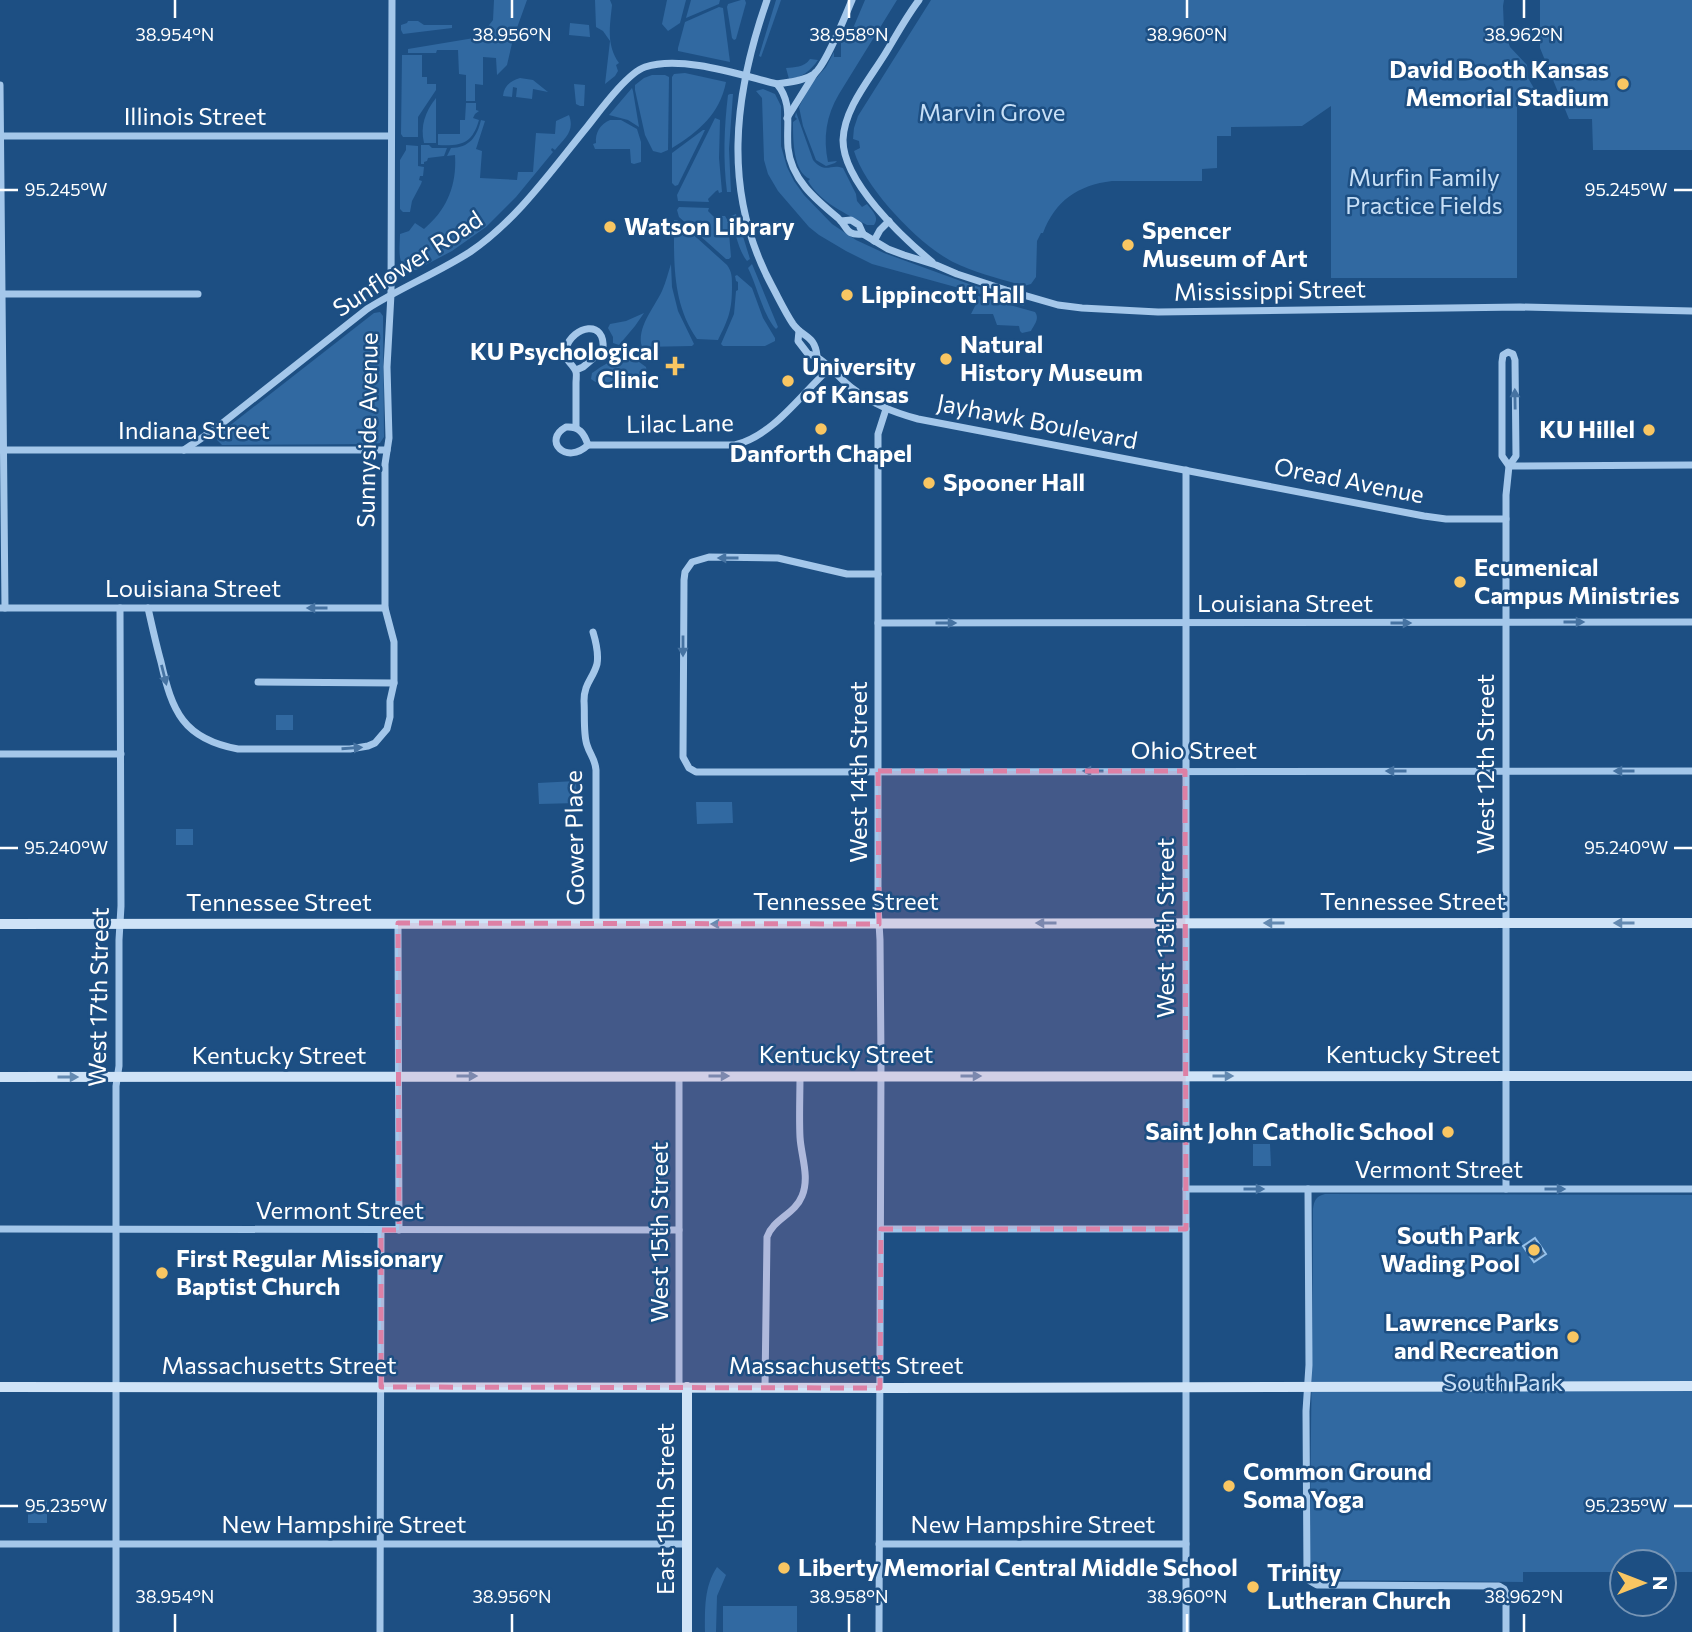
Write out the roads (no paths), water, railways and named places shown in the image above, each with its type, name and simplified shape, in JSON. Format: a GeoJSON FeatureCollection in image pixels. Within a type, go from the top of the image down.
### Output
{"type":"FeatureCollection","features":[{"type":"Feature","properties":{"kind":"main road","name":"Tennessee Street"},"geometry":{"type":"LineString","coordinates":[[0,924],[1692,923]]}},
{"type":"Feature","properties":{"kind":"main road","name":"Kentucky Street"},"geometry":{"type":"LineString","coordinates":[[0,1077],[1692,1076]]}},
{"type":"Feature","properties":{"kind":"main road","name":"Massachusetts Street"},"geometry":{"type":"LineString","coordinates":[[0,1387],[1692,1386]]}},
{"type":"Feature","properties":{"kind":"main road","name":"East 15th Street"},"geometry":{"type":"LineString","coordinates":[[683,1387],[687,1632]]}},
{"type":"Feature","properties":{"kind":"street","name":"Sunnyside Avenue"},"geometry":{"type":"LineString","coordinates":[[148,608],[171,701],[187,724],[209,741],[238,749],[350,749],[375,743],[387,729],[394,682],[394,642],[385,608],[385,464],[389,438],[387,367],[391,294],[392,0]]}},
{"type":"Feature","properties":{"kind":"street","name":"Jayhawk Boulevard"},"geometry":{"type":"LineString","coordinates":[[767,0],[745,76],[737,132],[742,203],[751,237],[764,269],[799,331],[808,335],[816,346],[817,356],[850,387],[886,409],[918,419],[1186,470]]}},
{"type":"Feature","properties":{"kind":"street"},"geometry":{"type":"LineString","coordinates":[[787,118],[829,51],[852,0]]}},
{"type":"Feature","properties":{"kind":"street"},"geometry":{"type":"LineString","coordinates":[[919,0],[849,114],[844,133],[844,150],[853,174],[875,205],[910,244],[936,265]]}},
{"type":"Feature","properties":{"kind":"street","name":"Sunflower Road"},"geometry":{"type":"LineString","coordinates":[[184,450],[215,429],[367,309],[470,252],[504,225],[634,72],[645,67],[670,63],[689,64],[745,76]]}},
{"type":"Feature","properties":{"kind":"street"},"geometry":{"type":"LineString","coordinates":[[745,76],[777,84],[804,79],[816,73]]}},
{"type":"Feature","properties":{"kind":"street","name":"Mississippi Street"},"geometry":{"type":"LineString","coordinates":[[777,84],[786,100],[788,150],[797,177],[821,206],[841,221],[845,230],[855,235],[863,234],[904,255],[957,274],[1058,305],[1127,312],[1507,307],[1692,311]]}},
{"type":"Feature","properties":{"kind":"street"},"geometry":{"type":"LineString","coordinates":[[0,85],[2,608]]}},
{"type":"Feature","properties":{"kind":"street","name":"Illinois Street"},"geometry":{"type":"LineString","coordinates":[[0,136],[391,136]]}},
{"type":"Feature","properties":{"kind":"street"},"geometry":{"type":"LineString","coordinates":[[874,241],[889,221]]}},
{"type":"Feature","properties":{"kind":"street"},"geometry":{"type":"LineString","coordinates":[[1,294],[198,294]]}},
{"type":"Feature","properties":{"kind":"street"},"geometry":{"type":"LineString","coordinates":[[576,370],[603,349],[600,332],[592,328],[578,333],[567,345],[565,354],[576,370],[576,427],[587,445]]}},
{"type":"Feature","properties":{"kind":"street","name":"West 12th Street"},"geometry":{"type":"LineString","coordinates":[[1506,1189],[1506,495],[1509,466],[1516,456],[1515,359],[1513,354],[1508,352],[1503,355],[1502,362],[1502,456],[1509,466]]}},
{"type":"Feature","properties":{"kind":"street","name":"Lilac Lane"},"geometry":{"type":"LineString","coordinates":[[576,427],[566,427],[559,432],[556,439],[558,447],[564,453],[579,451],[587,445],[735,445],[747,442],[762,433],[829,369]]}},
{"type":"Feature","properties":{"kind":"street","name":"West 14th Street"},"geometry":{"type":"LineString","coordinates":[[879,1632],[881,1076],[878,906],[878,435],[886,409]]}},
{"type":"Feature","properties":{"kind":"street","name":"Indiana Street"},"geometry":{"type":"LineString","coordinates":[[2,450],[387,450]]}},
{"type":"Feature","properties":{"kind":"street"},"geometry":{"type":"LineString","coordinates":[[1509,466],[1692,465]]}},
{"type":"Feature","properties":{"kind":"street","name":"Oread Avenue"},"geometry":{"type":"LineString","coordinates":[[1186,470],[1424,516],[1446,519],[1506,519]]}},
{"type":"Feature","properties":{"kind":"street","name":"West 13th Street"},"geometry":{"type":"LineString","coordinates":[[1186,470],[1186,1632]]}},
{"type":"Feature","properties":{"kind":"street","name":"Ohio Street"},"geometry":{"type":"LineString","coordinates":[[878,575],[847,574],[778,558],[704,558],[692,562],[685,572],[683,670],[682,757],[689,768],[696,772],[1692,771]]}},
{"type":"Feature","properties":{"kind":"street","name":"Louisiana Street"},"geometry":{"type":"LineString","coordinates":[[2,608],[385,608]]}},
{"type":"Feature","properties":{"kind":"street","name":"West 17th Street"},"geometry":{"type":"LineString","coordinates":[[117,1632],[120,608]]}},
{"type":"Feature","properties":{"kind":"street","name":"Louisiana Street"},"geometry":{"type":"LineString","coordinates":[[878,623],[1692,622]]}},
{"type":"Feature","properties":{"kind":"street","name":"Gower Place"},"geometry":{"type":"LineString","coordinates":[[593,632],[597,657],[584,697],[586,744],[595,761],[596,770],[596,923]]}},
{"type":"Feature","properties":{"kind":"street"},"geometry":{"type":"LineString","coordinates":[[258,682],[394,682]]}},
{"type":"Feature","properties":{"kind":"street"},"geometry":{"type":"LineString","coordinates":[[0,754],[121,754]]}},
{"type":"Feature","properties":{"kind":"street"},"geometry":{"type":"LineString","coordinates":[[398,923],[399,1230]]}},
{"type":"Feature","properties":{"kind":"street","name":"West 15th Street"},"geometry":{"type":"LineString","coordinates":[[679,1076],[683,1387]]}},
{"type":"Feature","properties":{"kind":"street"},"geometry":{"type":"LineString","coordinates":[[765,1387],[767,1237],[773,1227],[798,1204],[804,1189],[805,1174],[800,1140],[800,1076]]}},
{"type":"Feature","properties":{"kind":"street","name":"Vermont Street"},"geometry":{"type":"LineString","coordinates":[[1186,1189],[1692,1189]]}},
{"type":"Feature","properties":{"kind":"street"},"geometry":{"type":"LineString","coordinates":[[1308,1189],[1306,1568],[1310,1581],[1317,1585],[1495,1585],[1504,1589],[1506,1597],[1506,1632]]}},
{"type":"Feature","properties":{"kind":"street"},"geometry":{"type":"LineString","coordinates":[[881,1229],[1186,1228]]}},
{"type":"Feature","properties":{"kind":"street","name":"Vermont Street"},"geometry":{"type":"LineString","coordinates":[[0,1229],[679,1230]]}},
{"type":"Feature","properties":{"kind":"street"},"geometry":{"type":"LineString","coordinates":[[380,1632],[381,1230]]}},
{"type":"Feature","properties":{"kind":"street","name":"New Hampshire Street"},"geometry":{"type":"LineString","coordinates":[[0,1544],[687,1544]]}},
{"type":"Feature","properties":{"kind":"street","name":"New Hampshire Street"},"geometry":{"type":"LineString","coordinates":[[879,1544],[1186,1544]]}},
{"type":"Feature","properties":{"kind":"place","name":"David Booth Kansas Memorial Stadium"},"geometry":{"type":"Point","coordinates":[1623,84]}},
{"type":"Feature","properties":{"kind":"place","name":"Watson Library"},"geometry":{"type":"Point","coordinates":[610,227]}},
{"type":"Feature","properties":{"kind":"place","name":"Spencer Museum of Art"},"geometry":{"type":"Point","coordinates":[1128,245]}},
{"type":"Feature","properties":{"kind":"place","name":"Lippincott Hall"},"geometry":{"type":"Point","coordinates":[847,295]}},
{"type":"Feature","properties":{"kind":"place","name":"Natural History Museum"},"geometry":{"type":"Point","coordinates":[946,359]}},
{"type":"Feature","properties":{"kind":"place","name":"KU Psychological Clinic"},"geometry":{"type":"Point","coordinates":[675,366]}},
{"type":"Feature","properties":{"kind":"place","name":"University of Kansas"},"geometry":{"type":"Point","coordinates":[788,381]}},
{"type":"Feature","properties":{"kind":"place","name":"Danforth Chapel"},"geometry":{"type":"Point","coordinates":[821,429]}},
{"type":"Feature","properties":{"kind":"place","name":"KU Hillel"},"geometry":{"type":"Point","coordinates":[1649,430]}},
{"type":"Feature","properties":{"kind":"place","name":"Spooner Hall"},"geometry":{"type":"Point","coordinates":[929,483]}},
{"type":"Feature","properties":{"kind":"place","name":"Ecumenical Campus Ministries"},"geometry":{"type":"Point","coordinates":[1460,582]}},
{"type":"Feature","properties":{"kind":"place","name":"Saint John Catholic School"},"geometry":{"type":"Point","coordinates":[1448,1132]}},
{"type":"Feature","properties":{"kind":"place","name":"South Park Wading Pool"},"geometry":{"type":"Point","coordinates":[1534,1250]}},
{"type":"Feature","properties":{"kind":"place","name":"First Regular Missionary Baptist Church"},"geometry":{"type":"Point","coordinates":[162,1273]}},
{"type":"Feature","properties":{"kind":"place","name":"Lawrence Parks and Recreation"},"geometry":{"type":"Point","coordinates":[1573,1337]}},
{"type":"Feature","properties":{"kind":"place","name":"Common Ground Soma Yoga"},"geometry":{"type":"Point","coordinates":[1229,1486]}},
{"type":"Feature","properties":{"kind":"place","name":"Liberty Memorial Central Middle School"},"geometry":{"type":"Point","coordinates":[784,1568]}},
{"type":"Feature","properties":{"kind":"place","name":"Trinity Lutheran Church"},"geometry":{"type":"Point","coordinates":[1253,1587]}},
{"type":"Feature","properties":{"kind":"park label","name":"Marvin Grove"},"geometry":{"type":"Point","coordinates":[992,113]}},
{"type":"Feature","properties":{"kind":"park label","name":"Murfin Family Practice Fields"},"geometry":{"type":"Point","coordinates":[1424,192]}},
{"type":"Feature","properties":{"kind":"park label","name":"South Park"},"geometry":{"type":"Point","coordinates":[1503,1383]}}]}
